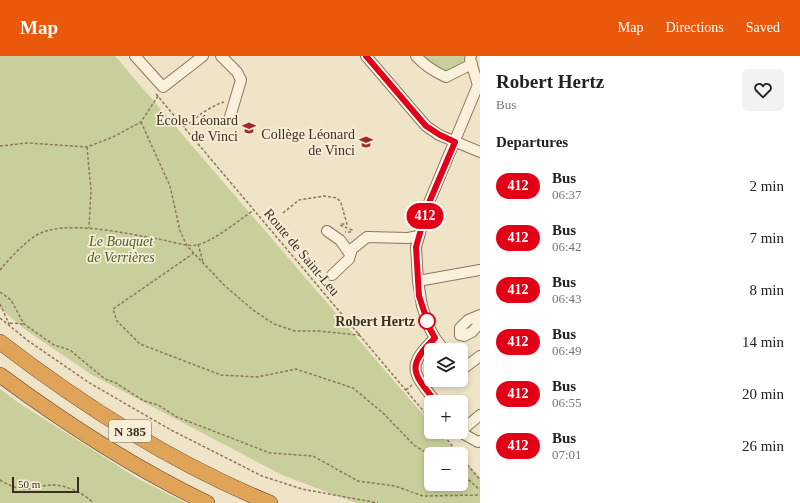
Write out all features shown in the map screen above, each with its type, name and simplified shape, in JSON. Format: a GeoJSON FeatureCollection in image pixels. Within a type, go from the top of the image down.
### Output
{"type":"FeatureCollection","features":[{"type":"Feature","properties":{"kind":"highway","name":"N 385"},"geometry":{"type":"LineString","coordinates":[[0,342],[33,368],[163,451],[270,503]]}},
{"type":"Feature","properties":{"kind":"highway","name":"N 385"},"geometry":{"type":"LineString","coordinates":[[0,375],[89,437],[146,471],[207,503]]}},
{"type":"Feature","properties":{"kind":"street"},"geometry":{"type":"LineString","coordinates":[[135,56],[160,91],[203,56]]}},
{"type":"Feature","properties":{"kind":"street"},"geometry":{"type":"LineString","coordinates":[[221,56],[237,72],[241,80],[230,117]]}},
{"type":"Feature","properties":{"kind":"street"},"geometry":{"type":"LineString","coordinates":[[366,56],[426,126],[440,135],[480,152]]}},
{"type":"Feature","properties":{"kind":"street"},"geometry":{"type":"LineString","coordinates":[[416,56],[446,78],[472,60],[479,84],[428,205],[416,247],[418,282],[422,306],[430,329],[439,343]]}},
{"type":"Feature","properties":{"kind":"street"},"geometry":{"type":"LineString","coordinates":[[330,232],[340,240],[350,254]]}},
{"type":"Feature","properties":{"kind":"street"},"geometry":{"type":"LineString","coordinates":[[332,275],[349,259],[352,249],[367,237],[408,238],[419,236]]}},
{"type":"Feature","properties":{"kind":"street"},"geometry":{"type":"LineString","coordinates":[[418,282],[480,270]]}},
{"type":"Feature","properties":{"kind":"street"},"geometry":{"type":"LineString","coordinates":[[480,315],[468,320],[460,328],[460,335],[464,336],[472,332],[480,323]]}},
{"type":"Feature","properties":{"kind":"street"},"geometry":{"type":"LineString","coordinates":[[430,395],[418,380],[415,368],[418,356],[435,338]]}},
{"type":"Feature","properties":{"kind":"street"},"geometry":{"type":"LineString","coordinates":[[468,365],[480,356]]}},
{"type":"Feature","properties":{"kind":"street"},"geometry":{"type":"LineString","coordinates":[[468,426],[480,415]]}},
{"type":"Feature","properties":{"kind":"street"},"geometry":{"type":"LineString","coordinates":[[468,436],[478,442],[480,441]]}},
{"type":"Feature","properties":{"kind":"path"},"geometry":{"type":"LineString","coordinates":[[0,146],[28,143],[87,147],[113,137],[141,122],[160,91]]}},
{"type":"Feature","properties":{"kind":"path","name":"Route de Saint-Leu"},"geometry":{"type":"LineString","coordinates":[[160,91],[184,127],[424,412]]}},
{"type":"Feature","properties":{"kind":"path"},"geometry":{"type":"LineString","coordinates":[[184,127],[214,105],[236,99]]}},
{"type":"Feature","properties":{"kind":"path"},"geometry":{"type":"LineString","coordinates":[[141,122],[170,186],[180,231],[187,246],[225,286],[253,310],[274,324],[295,331],[359,334]]}},
{"type":"Feature","properties":{"kind":"path"},"geometry":{"type":"LineString","coordinates":[[87,147],[91,190],[89,228]]}},
{"type":"Feature","properties":{"kind":"path"},"geometry":{"type":"LineString","coordinates":[[283,213],[299,200],[324,196],[337,198],[341,203],[347,224],[340,225],[352,230],[351,232],[338,230],[330,232]]}},
{"type":"Feature","properties":{"kind":"path"},"geometry":{"type":"LineString","coordinates":[[0,270],[12,256],[36,236],[54,229],[89,228],[174,242],[187,246],[211,239],[254,210]]}},
{"type":"Feature","properties":{"kind":"path"},"geometry":{"type":"LineString","coordinates":[[198,244],[203,262]]}},
{"type":"Feature","properties":{"kind":"path"},"geometry":{"type":"LineString","coordinates":[[194,253],[113,309],[117,321],[140,344],[221,375],[257,377],[296,369],[353,388],[383,413],[414,445],[424,451]]}},
{"type":"Feature","properties":{"kind":"path"},"geometry":{"type":"LineString","coordinates":[[0,292],[11,300],[24,324],[54,344],[70,350],[105,379],[116,383],[144,401],[158,405],[177,417],[270,453],[313,456],[358,481],[395,486],[423,496],[480,495]]}},
{"type":"Feature","properties":{"kind":"path"},"geometry":{"type":"LineString","coordinates":[[0,304],[10,323],[10,328]]}},
{"type":"Feature","properties":{"kind":"path"},"geometry":{"type":"LineString","coordinates":[[0,318],[10,328],[94,385],[171,430],[262,476],[302,489],[378,503]]}},
{"type":"Feature","properties":{"kind":"path"},"geometry":{"type":"LineString","coordinates":[[10,323],[24,324]]}},
{"type":"Feature","properties":{"kind":"path"},"geometry":{"type":"LineString","coordinates":[[447,439],[453,447]]}},
{"type":"Feature","properties":{"kind":"path"},"geometry":{"type":"LineString","coordinates":[[468,465],[480,480]]}},
{"type":"Feature","properties":{"kind":"path"},"geometry":{"type":"LineString","coordinates":[[468,479],[480,490]]}},
{"type":"Feature","properties":{"kind":"path"},"geometry":{"type":"LineString","coordinates":[[0,480],[14,487],[26,489],[50,485],[63,486],[88,497],[92,503]]}},
{"type":"Feature","properties":{"kind":"green space","name":"Le Bouquet de Verrières"},"geometry":{"type":"Polygon","coordinates":[[[0,56],[115,56],[424,416],[424,439],[445,439],[452,447],[424,447],[424,491],[468,491],[468,464],[480,477],[480,503],[356,503],[282,475],[92,375],[23,328],[0,308],[0,56]]]}},
{"type":"Feature","properties":{"kind":"green space"},"geometry":{"type":"Polygon","coordinates":[[[419,56],[464,56],[463,65],[443,74],[419,56]]]}},
{"type":"Feature","properties":{"kind":"green space"},"geometry":{"type":"Polygon","coordinates":[[[0,389],[19,403],[140,480],[186,503],[0,503],[0,389]]]}},
{"type":"Feature","properties":{"kind":"bus line","name":"412"},"geometry":{"type":"LineString","coordinates":[[366,56],[426,126],[455,142],[428,205],[416,247],[419,296],[430,329],[435,338],[418,356],[415,368],[418,380],[430,395]]}},
{"type":"Feature","properties":{"kind":"place","name":"École Léonard de Vinci"},"geometry":{"type":"Point","coordinates":[249,128]}},
{"type":"Feature","properties":{"kind":"place","name":"Collège Léonard de Vinci"},"geometry":{"type":"Point","coordinates":[366,142]}},
{"type":"Feature","properties":{"kind":"place","name":"Robert Hertz"},"geometry":{"type":"Point","coordinates":[427,321]}}]}
